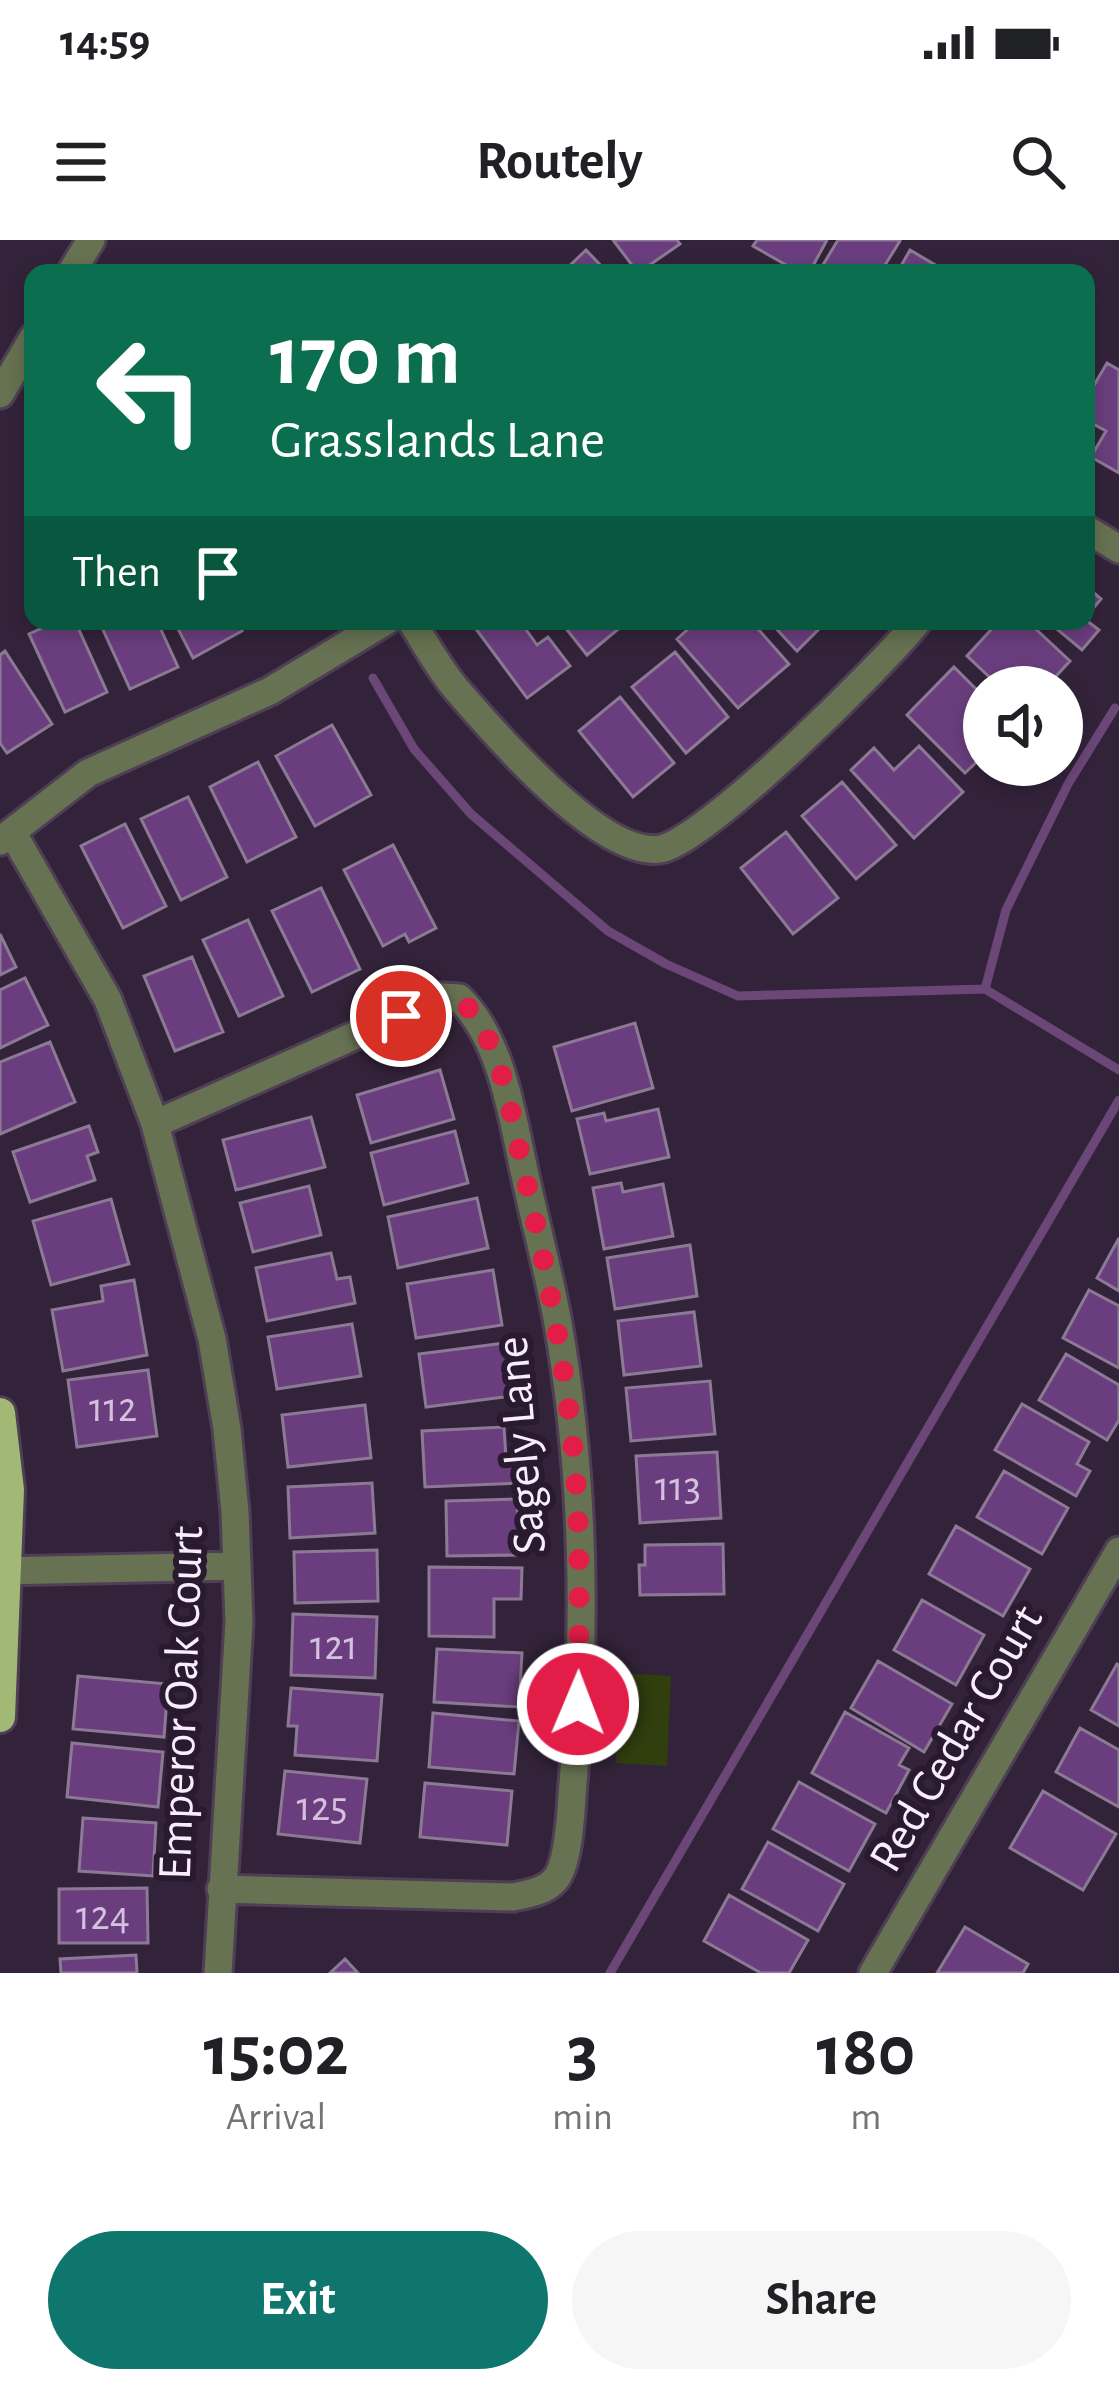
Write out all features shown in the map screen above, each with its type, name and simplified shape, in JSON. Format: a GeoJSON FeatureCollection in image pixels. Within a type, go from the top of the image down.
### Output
{"type":"FeatureCollection","features":[{"type":"Feature","properties":{"kind":"main road"},"geometry":{"type":"LineString","coordinates":[[0,1413],[9,1490],[0,1717]]}},
{"type":"Feature","properties":{"kind":"street"},"geometry":{"type":"LineString","coordinates":[[0,394],[24,353]]}},
{"type":"Feature","properties":{"kind":"street"},"geometry":{"type":"LineString","coordinates":[[6,836],[88,773],[270,691],[371,630]]}},
{"type":"Feature","properties":{"kind":"street"},"geometry":{"type":"LineString","coordinates":[[417,630],[454,687],[590,825],[621,843],[657,850],[685,841],[787,754],[909,630]]}},
{"type":"Feature","properties":{"kind":"street","name":"Emperor Oak Court"},"geometry":{"type":"LineString","coordinates":[[6,836],[108,1000],[155,1124],[212,1339],[227,1429],[237,1566],[236,1685],[218,1973]]}},
{"type":"Feature","properties":{"kind":"street","name":"Sagely Lane"},"geometry":{"type":"LineString","coordinates":[[155,1124],[442,998],[459,998],[486,1032],[511,1112],[557,1318],[572,1433],[580,1583],[577,1744],[562,1865],[556,1880],[539,1891],[513,1897],[221,1889]]}},
{"type":"Feature","properties":{"kind":"street","name":"Red Cedar Court"},"geometry":{"type":"LineString","coordinates":[[873,1973],[1119,1551]]}},
{"type":"Feature","properties":{"kind":"street"},"geometry":{"type":"LineString","coordinates":[[3,1571],[237,1566]]}},
{"type":"Feature","properties":{"kind":"green space"},"geometry":{"type":"Polygon","coordinates":[[[620,1673],[671,1676],[667,1766],[616,1763],[620,1673]]]}},
{"type":"Feature","properties":{"kind":"building"},"geometry":{"type":"Polygon","coordinates":[[[613,240],[677,240],[680,244],[651,264],[631,264],[613,240]]]}},
{"type":"Feature","properties":{"kind":"building"},"geometry":{"type":"Polygon","coordinates":[[[757,240],[827,240],[814,264],[784,264],[753,246],[757,240]]]}},
{"type":"Feature","properties":{"kind":"building"},"geometry":{"type":"Polygon","coordinates":[[[838,240],[900,241],[886,264],[823,264],[838,240]]]}},
{"type":"Feature","properties":{"kind":"building"},"geometry":{"type":"Polygon","coordinates":[[[586,250],[599,264],[571,264],[586,250]]]}},
{"type":"Feature","properties":{"kind":"building"},"geometry":{"type":"Polygon","coordinates":[[[910,250],[934,264],[902,264],[910,250]]]}},
{"type":"Feature","properties":{"kind":"building"},"geometry":{"type":"Polygon","coordinates":[[[1107,363],[1119,370],[1119,473],[1095,459],[1106,431],[1095,425],[1095,384],[1107,363]]]}},
{"type":"Feature","properties":{"kind":"building"},"geometry":{"type":"Polygon","coordinates":[[[79,630],[107,692],[65,712],[29,634],[79,630]]]}},
{"type":"Feature","properties":{"kind":"building"},"geometry":{"type":"Polygon","coordinates":[[[103,630],[161,630],[178,667],[130,689],[103,630]]]}},
{"type":"Feature","properties":{"kind":"building"},"geometry":{"type":"Polygon","coordinates":[[[179,630],[242,630],[242,631],[193,658],[179,630]]]}},
{"type":"Feature","properties":{"kind":"building"},"geometry":{"type":"Polygon","coordinates":[[[477,630],[526,630],[537,645],[548,637],[570,666],[527,698],[477,630]]]}},
{"type":"Feature","properties":{"kind":"building"},"geometry":{"type":"Polygon","coordinates":[[[567,630],[617,630],[587,655],[567,630]]]}},
{"type":"Feature","properties":{"kind":"building"},"geometry":{"type":"Polygon","coordinates":[[[687,630],[759,630],[789,664],[738,708],[677,639],[687,630]]]}},
{"type":"Feature","properties":{"kind":"building"},"geometry":{"type":"Polygon","coordinates":[[[777,630],[818,630],[797,651],[777,630]]]}},
{"type":"Feature","properties":{"kind":"building"},"geometry":{"type":"Polygon","coordinates":[[[991,630],[1037,630],[1070,661],[1065,666],[978,666],[967,656],[991,630]]]}},
{"type":"Feature","properties":{"kind":"building"},"geometry":{"type":"Polygon","coordinates":[[[1058,630],[1099,630],[1082,650],[1058,630]]]}},
{"type":"Feature","properties":{"kind":"building"},"geometry":{"type":"Polygon","coordinates":[[[5,651],[52,724],[7,753],[0,743],[0,655],[5,651]]]}},
{"type":"Feature","properties":{"kind":"building"},"geometry":{"type":"Polygon","coordinates":[[[675,652],[728,717],[686,753],[632,687],[675,652]]]}},
{"type":"Feature","properties":{"kind":"building"},"geometry":{"type":"Polygon","coordinates":[[[954,667],[963,676],[963,771],[907,715],[954,667]]]}},
{"type":"Feature","properties":{"kind":"building"},"geometry":{"type":"Polygon","coordinates":[[[620,697],[674,763],[633,797],[579,731],[620,697]]]}},
{"type":"Feature","properties":{"kind":"building"},"geometry":{"type":"Polygon","coordinates":[[[332,725],[371,795],[315,826],[276,756],[332,725]]]}},
{"type":"Feature","properties":{"kind":"building"},"geometry":{"type":"Polygon","coordinates":[[[919,746],[963,792],[914,838],[851,770],[874,748],[894,770],[919,746]]]}},
{"type":"Feature","properties":{"kind":"building"},"geometry":{"type":"Polygon","coordinates":[[[258,762],[296,837],[247,862],[210,787],[258,762]]]}},
{"type":"Feature","properties":{"kind":"building"},"geometry":{"type":"Polygon","coordinates":[[[842,782],[896,845],[856,879],[802,816],[842,782]]]}},
{"type":"Feature","properties":{"kind":"building"},"geometry":{"type":"Polygon","coordinates":[[[188,797],[227,877],[181,900],[141,819],[188,797]]]}},
{"type":"Feature","properties":{"kind":"building"},"geometry":{"type":"Polygon","coordinates":[[[125,824],[166,906],[123,928],[81,846],[125,824]]]}},
{"type":"Feature","properties":{"kind":"building"},"geometry":{"type":"Polygon","coordinates":[[[786,832],[838,898],[793,934],[741,868],[786,832]]]}},
{"type":"Feature","properties":{"kind":"building"},"geometry":{"type":"Polygon","coordinates":[[[393,845],[436,928],[409,942],[405,934],[383,946],[344,870],[393,845]]]}},
{"type":"Feature","properties":{"kind":"building"},"geometry":{"type":"Polygon","coordinates":[[[321,888],[360,969],[312,992],[272,911],[321,888]]]}},
{"type":"Feature","properties":{"kind":"building"},"geometry":{"type":"Polygon","coordinates":[[[248,920],[283,996],[239,1016],[203,940],[248,920]]]}},
{"type":"Feature","properties":{"kind":"building"},"geometry":{"type":"Polygon","coordinates":[[[0,934],[16,967],[0,975],[0,934]]]}},
{"type":"Feature","properties":{"kind":"building"},"geometry":{"type":"Polygon","coordinates":[[[192,957],[223,1032],[175,1051],[144,976],[192,957]]]}},
{"type":"Feature","properties":{"kind":"building"},"geometry":{"type":"Polygon","coordinates":[[[25,978],[48,1025],[0,1048],[0,990],[25,978]]]}},
{"type":"Feature","properties":{"kind":"building"},"geometry":{"type":"Polygon","coordinates":[[[635,1023],[653,1088],[572,1111],[554,1047],[635,1023]]]}},
{"type":"Feature","properties":{"kind":"building"},"geometry":{"type":"Polygon","coordinates":[[[50,1042],[75,1102],[0,1134],[0,1062],[50,1042]]]}},
{"type":"Feature","properties":{"kind":"building"},"geometry":{"type":"Polygon","coordinates":[[[440,1070],[454,1119],[371,1143],[357,1095],[440,1070]]]}},
{"type":"Feature","properties":{"kind":"building"},"geometry":{"type":"Polygon","coordinates":[[[658,1109],[669,1157],[590,1174],[577,1119],[604,1113],[606,1121],[658,1109]]]}},
{"type":"Feature","properties":{"kind":"building"},"geometry":{"type":"Polygon","coordinates":[[[311,1117],[325,1167],[236,1190],[223,1140],[311,1117]]]}},
{"type":"Feature","properties":{"kind":"building"},"geometry":{"type":"Polygon","coordinates":[[[89,1126],[98,1152],[87,1156],[95,1180],[30,1202],[13,1152],[89,1126]]]}},
{"type":"Feature","properties":{"kind":"building"},"geometry":{"type":"Polygon","coordinates":[[[455,1131],[468,1183],[384,1205],[371,1153],[455,1131]]]}},
{"type":"Feature","properties":{"kind":"building"},"geometry":{"type":"Polygon","coordinates":[[[621,1183],[623,1192],[663,1184],[673,1236],[604,1249],[593,1188],[621,1183]]]}},
{"type":"Feature","properties":{"kind":"building"},"geometry":{"type":"Polygon","coordinates":[[[309,1186],[321,1235],[253,1252],[240,1203],[309,1186]]]}},
{"type":"Feature","properties":{"kind":"building"},"geometry":{"type":"Polygon","coordinates":[[[477,1198],[488,1248],[398,1268],[388,1217],[477,1198]]]}},
{"type":"Feature","properties":{"kind":"building"},"geometry":{"type":"Polygon","coordinates":[[[111,1199],[129,1264],[51,1285],[33,1221],[111,1199]]]}},
{"type":"Feature","properties":{"kind":"building"},"geometry":{"type":"Polygon","coordinates":[[[1119,1238],[1119,1291],[1097,1278],[1119,1238]]]}},
{"type":"Feature","properties":{"kind":"building"},"geometry":{"type":"Polygon","coordinates":[[[690,1245],[697,1296],[615,1309],[607,1258],[690,1245]]]}},
{"type":"Feature","properties":{"kind":"building"},"geometry":{"type":"Polygon","coordinates":[[[331,1253],[337,1279],[350,1277],[355,1303],[267,1321],[256,1268],[331,1253]]]}},
{"type":"Feature","properties":{"kind":"building"},"geometry":{"type":"Polygon","coordinates":[[[493,1270],[502,1325],[416,1338],[407,1284],[493,1270]]]}},
{"type":"Feature","properties":{"kind":"building"},"geometry":{"type":"Polygon","coordinates":[[[134,1280],[147,1355],[63,1371],[52,1310],[103,1301],[101,1286],[134,1280]]]}},
{"type":"Feature","properties":{"kind":"building"},"geometry":{"type":"Polygon","coordinates":[[[1089,1290],[1119,1306],[1119,1368],[1063,1338],[1089,1290]]]}},
{"type":"Feature","properties":{"kind":"building"},"geometry":{"type":"Polygon","coordinates":[[[694,1312],[701,1366],[624,1375],[618,1321],[694,1312]]]}},
{"type":"Feature","properties":{"kind":"building"},"geometry":{"type":"Polygon","coordinates":[[[352,1324],[361,1376],[277,1389],[268,1337],[352,1324]]]}},
{"type":"Feature","properties":{"kind":"building"},"geometry":{"type":"Polygon","coordinates":[[[505,1343],[512,1396],[426,1407],[419,1354],[505,1343]]]}},
{"type":"Feature","properties":{"kind":"building"},"geometry":{"type":"Polygon","coordinates":[[[1066,1354],[1119,1385],[1119,1420],[1107,1440],[1039,1400],[1066,1354]]]}},
{"type":"Feature","properties":{"kind":"building"},"geometry":{"type":"Polygon","coordinates":[[[148,1370],[157,1436],[77,1447],[68,1380],[148,1370]]]}},
{"type":"Feature","properties":{"kind":"building"},"geometry":{"type":"Polygon","coordinates":[[[710,1381],[715,1434],[631,1441],[626,1388],[710,1381]]]}},
{"type":"Feature","properties":{"kind":"building"},"geometry":{"type":"Polygon","coordinates":[[[1022,1404],[1089,1442],[1077,1464],[1090,1471],[1076,1496],[995,1450],[1022,1404]]]}},
{"type":"Feature","properties":{"kind":"building"},"geometry":{"type":"Polygon","coordinates":[[[365,1405],[371,1458],[288,1467],[282,1415],[365,1405]]]}},
{"type":"Feature","properties":{"kind":"building"},"geometry":{"type":"Polygon","coordinates":[[[504,1427],[506,1458],[519,1457],[520,1483],[425,1487],[422,1431],[504,1427]]]}},
{"type":"Feature","properties":{"kind":"building"},"geometry":{"type":"Polygon","coordinates":[[[717,1452],[721,1518],[640,1523],[636,1456],[717,1452]]]}},
{"type":"Feature","properties":{"kind":"building"},"geometry":{"type":"Polygon","coordinates":[[[1004,1471],[1068,1508],[1042,1554],[977,1517],[1004,1471]]]}},
{"type":"Feature","properties":{"kind":"building"},"geometry":{"type":"Polygon","coordinates":[[[372,1483],[375,1533],[290,1538],[288,1487],[372,1483]]]}},
{"type":"Feature","properties":{"kind":"building"},"geometry":{"type":"Polygon","coordinates":[[[517,1499],[519,1555],[447,1556],[446,1501],[517,1499]]]}},
{"type":"Feature","properties":{"kind":"building"},"geometry":{"type":"Polygon","coordinates":[[[956,1526],[1030,1569],[1003,1616],[929,1574],[956,1526]]]}},
{"type":"Feature","properties":{"kind":"building"},"geometry":{"type":"Polygon","coordinates":[[[723,1544],[724,1594],[640,1595],[639,1565],[645,1565],[645,1545],[723,1544]]]}},
{"type":"Feature","properties":{"kind":"building"},"geometry":{"type":"Polygon","coordinates":[[[377,1550],[378,1601],[295,1603],[294,1552],[377,1550]]]}},
{"type":"Feature","properties":{"kind":"building"},"geometry":{"type":"Polygon","coordinates":[[[429,1567],[522,1568],[521,1599],[494,1599],[494,1637],[429,1636],[429,1567]]]}},
{"type":"Feature","properties":{"kind":"building"},"geometry":{"type":"Polygon","coordinates":[[[922,1600],[984,1635],[956,1685],[894,1650],[922,1600]]]}},
{"type":"Feature","properties":{"kind":"building"},"geometry":{"type":"Polygon","coordinates":[[[293,1614],[377,1617],[375,1678],[291,1675],[293,1614]]]}},
{"type":"Feature","properties":{"kind":"building"},"geometry":{"type":"Polygon","coordinates":[[[437,1649],[522,1653],[519,1707],[434,1702],[437,1649]]]}},
{"type":"Feature","properties":{"kind":"building"},"geometry":{"type":"Polygon","coordinates":[[[878,1661],[952,1704],[924,1752],[851,1708],[878,1661]]]}},
{"type":"Feature","properties":{"kind":"building"},"geometry":{"type":"Polygon","coordinates":[[[1119,1665],[1119,1726],[1091,1710],[1119,1665]]]}},
{"type":"Feature","properties":{"kind":"building"},"geometry":{"type":"Polygon","coordinates":[[[78,1676],[168,1684],[164,1737],[73,1729],[78,1676]]]}},
{"type":"Feature","properties":{"kind":"building"},"geometry":{"type":"Polygon","coordinates":[[[291,1688],[382,1695],[377,1761],[295,1755],[297,1726],[288,1726],[291,1688]]]}},
{"type":"Feature","properties":{"kind":"building"},"geometry":{"type":"Polygon","coordinates":[[[845,1712],[909,1748],[899,1765],[909,1770],[886,1813],[812,1773],[845,1712]]]}},
{"type":"Feature","properties":{"kind":"building"},"geometry":{"type":"Polygon","coordinates":[[[433,1713],[519,1721],[514,1774],[429,1767],[433,1713]]]}},
{"type":"Feature","properties":{"kind":"building"},"geometry":{"type":"Polygon","coordinates":[[[1080,1728],[1119,1750],[1119,1807],[1056,1772],[1080,1728]]]}},
{"type":"Feature","properties":{"kind":"building"},"geometry":{"type":"Polygon","coordinates":[[[72,1743],[163,1752],[158,1807],[67,1797],[72,1743]]]}},
{"type":"Feature","properties":{"kind":"building"},"geometry":{"type":"Polygon","coordinates":[[[285,1771],[367,1779],[360,1843],[278,1834],[285,1771]]]}},
{"type":"Feature","properties":{"kind":"building"},"geometry":{"type":"Polygon","coordinates":[[[799,1782],[875,1824],[849,1871],[773,1829],[799,1782]]]}},
{"type":"Feature","properties":{"kind":"building"},"geometry":{"type":"Polygon","coordinates":[[[425,1783],[512,1791],[507,1845],[420,1837],[425,1783]]]}},
{"type":"Feature","properties":{"kind":"building"},"geometry":{"type":"Polygon","coordinates":[[[1043,1791],[1116,1834],[1083,1890],[1010,1848],[1043,1791]]]}},
{"type":"Feature","properties":{"kind":"building"},"geometry":{"type":"Polygon","coordinates":[[[83,1818],[156,1823],[153,1876],[79,1871],[83,1818]]]}},
{"type":"Feature","properties":{"kind":"building"},"geometry":{"type":"Polygon","coordinates":[[[768,1842],[844,1884],[818,1931],[742,1889],[768,1842]]]}},
{"type":"Feature","properties":{"kind":"building"},"geometry":{"type":"Polygon","coordinates":[[[147,1888],[148,1943],[59,1943],[59,1889],[147,1888]]]}},
{"type":"Feature","properties":{"kind":"building"},"geometry":{"type":"Polygon","coordinates":[[[729,1895],[808,1940],[789,1973],[761,1973],[704,1941],[729,1895]]]}},
{"type":"Feature","properties":{"kind":"building"},"geometry":{"type":"Polygon","coordinates":[[[965,1927],[1028,1964],[1023,1973],[937,1973],[965,1927]]]}},
{"type":"Feature","properties":{"kind":"building"},"geometry":{"type":"Polygon","coordinates":[[[136,1955],[137,1973],[61,1973],[60,1959],[136,1955]]]}},
{"type":"Feature","properties":{"kind":"building"},"geometry":{"type":"Polygon","coordinates":[[[345,1959],[358,1973],[330,1973],[345,1959]]]}},
{"type":"Feature","properties":{"kind":"waterway"},"geometry":{"type":"LineString","coordinates":[[373,678],[414,749],[471,814],[608,931],[666,964],[738,996],[985,989],[1119,1070]]}},
{"type":"Feature","properties":{"kind":"waterway"},"geometry":{"type":"LineString","coordinates":[[985,989],[1006,910],[1068,784],[1115,708]]}},
{"type":"Feature","properties":{"kind":"waterway"},"geometry":{"type":"LineString","coordinates":[[610,1973],[1119,1100]]}},
{"type":"Feature","properties":{"kind":"route"},"geometry":{"type":"LineString","coordinates":[[401,1016],[442,998],[459,998],[486,1032],[511,1112],[557,1318],[572,1433],[580,1583],[578,1704]]}}]}
